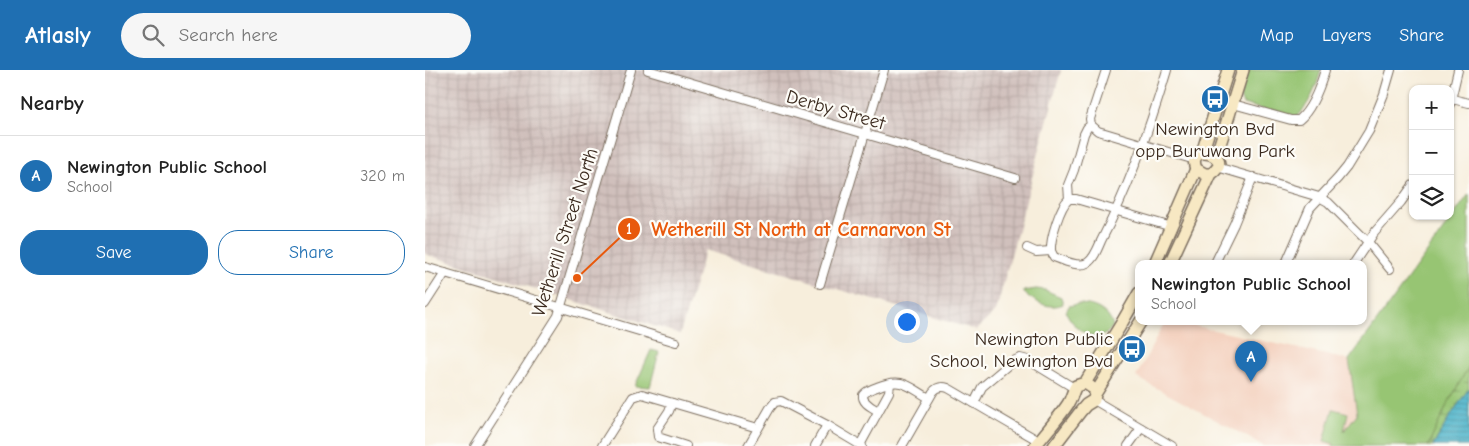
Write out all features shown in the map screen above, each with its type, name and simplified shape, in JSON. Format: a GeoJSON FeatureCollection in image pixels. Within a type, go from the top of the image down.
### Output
{"type":"FeatureCollection","features":[{"type":"Feature","properties":{"kind":"street","name":"Wetherill Street North"},"geometry":{"type":"LineString","coordinates":[[475,446],[556,320],[561,308],[631,70]]}},
{"type":"Feature","properties":{"kind":"street","name":"Derby Street"},"geometry":{"type":"LineString","coordinates":[[648,70],[1015,178]]}},
{"type":"Feature","properties":{"kind":"street"},"geometry":{"type":"LineString","coordinates":[[820,284],[885,70]]}},
{"type":"Feature","properties":{"kind":"street"},"geometry":{"type":"LineString","coordinates":[[1106,70],[1090,119],[1091,125],[1098,131],[1198,161],[1205,174],[1215,166]]}},
{"type":"Feature","properties":{"kind":"street"},"geometry":{"type":"LineString","coordinates":[[1091,125],[1084,134],[1068,185],[1068,199],[1058,219],[1051,244],[1051,251],[1056,258],[1081,265],[1087,264],[1094,255],[1116,211],[1143,144],[1167,70]]}},
{"type":"Feature","properties":{"kind":"street"},"geometry":{"type":"LineString","coordinates":[[1156,260],[1172,227],[1198,161],[1228,70]]}},
{"type":"Feature","properties":{"kind":"street"},"geometry":{"type":"LineString","coordinates":[[1171,260],[1215,166],[1243,70]]}},
{"type":"Feature","properties":{"kind":"street"},"geometry":{"type":"LineString","coordinates":[[1233,104],[1291,120],[1299,120],[1308,110],[1325,70]]}},
{"type":"Feature","properties":{"kind":"street"},"geometry":{"type":"LineString","coordinates":[[1287,260],[1310,208],[1338,178],[1369,131],[1382,100],[1391,70]]}},
{"type":"Feature","properties":{"kind":"street"},"geometry":{"type":"LineString","coordinates":[[1454,88],[1458,70]]}},
{"type":"Feature","properties":{"kind":"street"},"geometry":{"type":"LineString","coordinates":[[1454,102],[1469,104]]}},
{"type":"Feature","properties":{"kind":"street"},"geometry":{"type":"LineString","coordinates":[[1198,161],[1209,153],[1215,166],[1319,197],[1328,202],[1368,242],[1390,268]]}},
{"type":"Feature","properties":{"kind":"street"},"geometry":{"type":"LineString","coordinates":[[1216,260],[1234,224],[1253,177]]}},
{"type":"Feature","properties":{"kind":"street"},"geometry":{"type":"LineString","coordinates":[[1356,260],[1409,191]]}},
{"type":"Feature","properties":{"kind":"street"},"geometry":{"type":"LineString","coordinates":[[1068,199],[1075,199],[1172,227]]}},
{"type":"Feature","properties":{"kind":"street"},"geometry":{"type":"LineString","coordinates":[[1027,248],[1036,252],[1051,251]]}},
{"type":"Feature","properties":{"kind":"street"},"geometry":{"type":"LineString","coordinates":[[425,267],[676,342]]}},
{"type":"Feature","properties":{"kind":"street"},"geometry":{"type":"LineString","coordinates":[[425,304],[445,273]]}},
{"type":"Feature","properties":{"kind":"street"},"geometry":{"type":"LineString","coordinates":[[902,446],[934,390],[942,387],[948,388],[974,403],[1037,443],[1067,405],[1120,326],[1135,300]]}},
{"type":"Feature","properties":{"kind":"street"},"geometry":{"type":"LineString","coordinates":[[1054,446],[1092,400],[1139,325]]}},
{"type":"Feature","properties":{"kind":"street"},"geometry":{"type":"LineString","coordinates":[[974,403],[979,390],[985,384],[1013,361],[1021,358],[1028,360],[1077,389],[1091,387],[1092,400]]}},
{"type":"Feature","properties":{"kind":"street"},"geometry":{"type":"LineString","coordinates":[[878,411],[863,400],[863,395],[867,391],[890,384],[903,383],[929,398]]}},
{"type":"Feature","properties":{"kind":"street"},"geometry":{"type":"LineString","coordinates":[[748,446],[770,408],[778,401],[784,401],[861,445],[889,392],[890,384]]}},
{"type":"Feature","properties":{"kind":"street"},"geometry":{"type":"LineString","coordinates":[[1077,389],[1076,402],[1092,400],[1172,446]]}},
{"type":"Feature","properties":{"kind":"street"},"geometry":{"type":"LineString","coordinates":[[602,446],[635,396],[645,394],[758,428]]}},
{"type":"Feature","properties":{"kind":"street"},"geometry":{"type":"LineString","coordinates":[[672,402],[669,411],[658,426],[657,434],[658,437],[686,446]]}},
{"type":"Feature","properties":{"kind":"street"},"geometry":{"type":"LineString","coordinates":[[815,446],[827,425]]}},
{"type":"Feature","properties":{"kind":"street"},"geometry":{"type":"LineString","coordinates":[[1128,446],[1141,428]]}},
{"type":"Feature","properties":{"kind":"shaded area"},"geometry":{"type":"Polygon","coordinates":[[[425,70],[1061,70],[996,311],[976,330],[705,250],[680,334],[425,254],[425,70]]]}},
{"type":"Feature","properties":{"kind":"shaded area"},"geometry":{"type":"Polygon","coordinates":[[[1163,325],[1192,325],[1349,360],[1353,367],[1359,402],[1353,426],[1339,446],[1264,446],[1136,377],[1163,325]]]}},
{"type":"Feature","properties":{"kind":"green space"},"geometry":{"type":"Polygon","coordinates":[[[1248,70],[1321,70],[1317,84],[1305,108],[1296,118],[1243,104],[1240,98],[1248,70]]]}},
{"type":"Feature","properties":{"kind":"green space"},"geometry":{"type":"Polygon","coordinates":[[[1469,194],[1469,367],[1430,446],[1333,446],[1334,444],[1324,441],[1333,409],[1348,413],[1344,431],[1357,414],[1349,360],[1450,220],[1454,220],[1454,215],[1469,194]]]}},
{"type":"Feature","properties":{"kind":"green space"},"geometry":{"type":"Polygon","coordinates":[[[1045,290],[1061,297],[1063,304],[1047,306],[1024,293],[1024,291],[1045,290]]]}},
{"type":"Feature","properties":{"kind":"green space"},"geometry":{"type":"Polygon","coordinates":[[[1078,304],[1089,305],[1104,312],[1111,320],[1113,326],[1107,333],[1101,336],[1087,334],[1075,325],[1066,312],[1069,306],[1078,304]]]}},
{"type":"Feature","properties":{"kind":"green space"},"geometry":{"type":"Polygon","coordinates":[[[651,350],[659,352],[650,387],[635,386],[651,350]]]}},
{"type":"Feature","properties":{"kind":"green space"},"geometry":{"type":"Polygon","coordinates":[[[1469,366],[1469,388],[1433,446],[1428,446],[1447,405],[1469,366]]]}},
{"type":"Feature","properties":{"kind":"water"},"geometry":{"type":"Polygon","coordinates":[[[1469,388],[1469,446],[1433,446],[1449,418],[1469,388]]]}},
{"type":"Feature","properties":{"kind":"place","name":"Newington Bvd opp Buruwang Park"},"geometry":{"type":"Point","coordinates":[1215,99]}},
{"type":"Feature","properties":{"kind":"place","name":"Wetherill St North at Carnarvon St"},"geometry":{"type":"Point","coordinates":[577,278]}},
{"type":"Feature","properties":{"kind":"place","name":"Newington Public School, Newington Bvd"},"geometry":{"type":"Point","coordinates":[1132,349]}},
{"type":"Feature","properties":{"kind":"place","name":"Newington Public School"},"geometry":{"type":"Point","coordinates":[1251,382]}}]}
